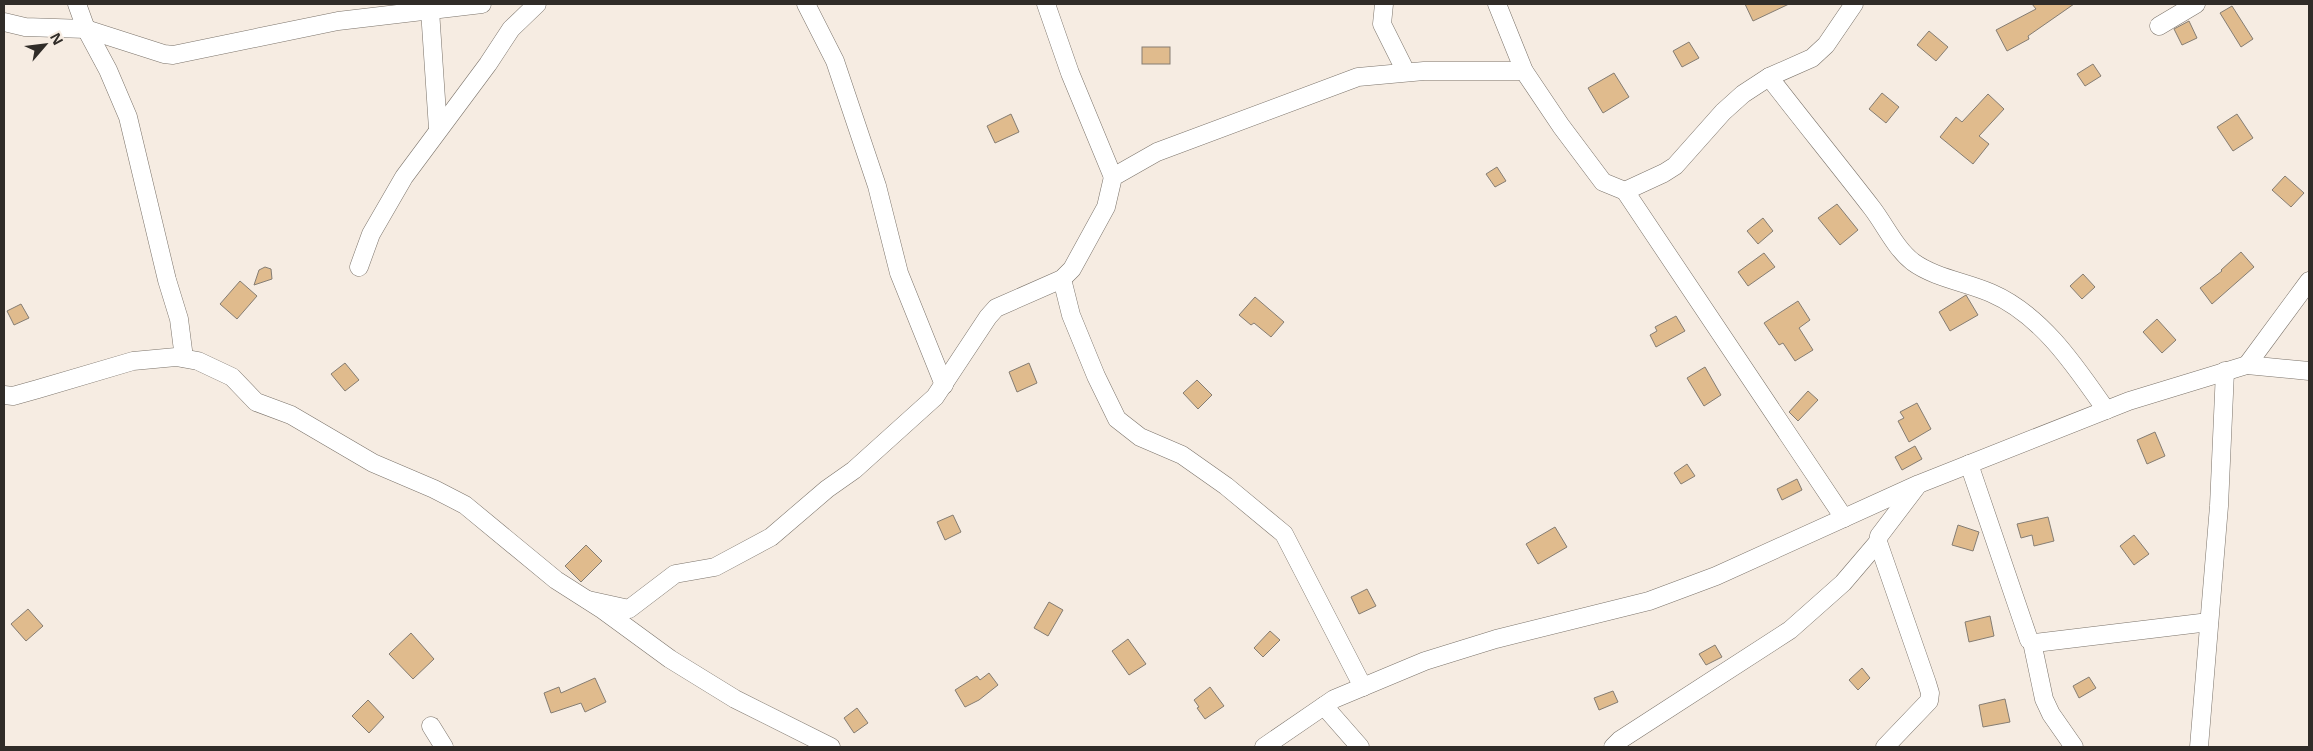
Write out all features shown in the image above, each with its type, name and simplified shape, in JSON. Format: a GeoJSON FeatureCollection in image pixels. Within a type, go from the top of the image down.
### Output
{"type":"FeatureCollection","features":[{"type":"Feature","properties":{"kind":"street"},"geometry":{"type":"LineString","coordinates":[[77,4],[86,29],[108,70],[128,117],[167,280],[180,319],[184,358]]}},
{"type":"Feature","properties":{"kind":"street"},"geometry":{"type":"LineString","coordinates":[[4,22],[25,27],[86,29],[164,54],[173,54],[338,21],[482,4]]}},
{"type":"Feature","properties":{"kind":"street"},"geometry":{"type":"LineString","coordinates":[[359,267],[371,234],[404,178],[511,30],[537,4]]}},
{"type":"Feature","properties":{"kind":"street"},"geometry":{"type":"LineString","coordinates":[[806,4],[834,61],[877,186],[899,272],[944,385]]}},
{"type":"Feature","properties":{"kind":"street"},"geometry":{"type":"LineString","coordinates":[[588,600],[629,609],[675,574],[715,567],[771,537],[827,489],[854,470],[935,397],[988,317],[996,308],[1062,278],[1072,269],[1092,236],[1106,207],[1113,177],[1070,73],[1046,4]]}},
{"type":"Feature","properties":{"kind":"street"},"geometry":{"type":"LineString","coordinates":[[1384,4],[1382,24],[1406,72]]}},
{"type":"Feature","properties":{"kind":"street"},"geometry":{"type":"LineString","coordinates":[[1497,4],[1524,71],[1561,126],[1603,182],[1625,190],[1844,518]]}},
{"type":"Feature","properties":{"kind":"street"},"geometry":{"type":"LineString","coordinates":[[1625,190],[1664,173],[1675,166],[1723,112],[1743,94],[1769,76],[1812,58],[1826,45],[1854,4]]}},
{"type":"Feature","properties":{"kind":"street"},"geometry":{"type":"LineString","coordinates":[[2159,26],[2196,4]]}},
{"type":"Feature","properties":{"kind":"street"},"geometry":{"type":"LineString","coordinates":[[430,10],[438,129]]}},
{"type":"Feature","properties":{"kind":"street"},"geometry":{"type":"LineString","coordinates":[[1113,177],[1157,152],[1358,77],[1406,72],[1524,71]]}},
{"type":"Feature","properties":{"kind":"street"},"geometry":{"type":"LineString","coordinates":[[1769,76],[1874,210],[1906,256],[1925,270],[1992,294],[2011,304],[2040,326],[2081,374],[2106,410]]}},
{"type":"Feature","properties":{"kind":"street"},"geometry":{"type":"LineString","coordinates":[[1062,278],[1071,315],[1096,376],[1117,419],[1140,437],[1182,455],[1226,486],[1284,534],[1363,687]]}},
{"type":"Feature","properties":{"kind":"street"},"geometry":{"type":"LineString","coordinates":[[2246,364],[2309,281]]}},
{"type":"Feature","properties":{"kind":"street"},"geometry":{"type":"LineString","coordinates":[[4,395],[13,396],[133,361],[176,357],[198,361],[232,377],[256,402],[291,415],[373,463],[465,505],[556,580],[588,600],[670,659],[735,699],[831,747]]}},
{"type":"Feature","properties":{"kind":"street"},"geometry":{"type":"LineString","coordinates":[[1264,747],[1324,706],[1425,661],[1496,638],[1648,602],[1716,576],[1919,484],[2106,410],[2246,364],[2309,371]]}},
{"type":"Feature","properties":{"kind":"street"},"geometry":{"type":"LineString","coordinates":[[2199,747],[2219,506],[2224,371]]}},
{"type":"Feature","properties":{"kind":"street"},"geometry":{"type":"LineString","coordinates":[[1969,464],[2026,636],[2032,642],[2044,700],[2051,714],[2074,747]]}},
{"type":"Feature","properties":{"kind":"street"},"geometry":{"type":"LineString","coordinates":[[1885,747],[1930,700],[1930,693],[1878,542],[1879,536],[1919,484]]}},
{"type":"Feature","properties":{"kind":"street"},"geometry":{"type":"LineString","coordinates":[[1613,747],[1620,740],[1790,630],[1842,583],[1878,542]]}},
{"type":"Feature","properties":{"kind":"street"},"geometry":{"type":"LineString","coordinates":[[2032,642],[2209,622]]}},
{"type":"Feature","properties":{"kind":"street"},"geometry":{"type":"LineString","coordinates":[[1324,706],[1360,747]]}},
{"type":"Feature","properties":{"kind":"street"},"geometry":{"type":"LineString","coordinates":[[431,726],[444,747]]}},
{"type":"Feature","properties":{"kind":"building"},"geometry":{"type":"Polygon","coordinates":[[[1745,4],[1789,4],[1753,21],[1745,4]]]}},
{"type":"Feature","properties":{"kind":"building"},"geometry":{"type":"Polygon","coordinates":[[[2032,4],[2074,4],[2028,36],[2029,39],[2007,51],[1996,30],[2036,9],[2032,4]]]}},
{"type":"Feature","properties":{"kind":"building"},"geometry":{"type":"Polygon","coordinates":[[[2232,6],[2253,39],[2241,47],[2220,13],[2232,6]]]}},
{"type":"Feature","properties":{"kind":"building"},"geometry":{"type":"Polygon","coordinates":[[[2189,21],[2197,38],[2182,45],[2174,29],[2189,21]]]}},
{"type":"Feature","properties":{"kind":"building"},"geometry":{"type":"Polygon","coordinates":[[[1929,31],[1948,47],[1936,61],[1917,45],[1929,31]]]}},
{"type":"Feature","properties":{"kind":"building"},"geometry":{"type":"Polygon","coordinates":[[[1689,42],[1699,58],[1682,67],[1673,51],[1689,42]]]}},
{"type":"Feature","properties":{"kind":"building"},"geometry":{"type":"Polygon","coordinates":[[[1142,47],[1170,47],[1170,64],[1142,64],[1142,47]]]}},
{"type":"Feature","properties":{"kind":"building"},"geometry":{"type":"Polygon","coordinates":[[[2093,64],[2101,76],[2085,86],[2077,74],[2093,64]]]}},
{"type":"Feature","properties":{"kind":"building"},"geometry":{"type":"Polygon","coordinates":[[[1614,73],[1629,97],[1603,113],[1588,88],[1614,73]]]}},
{"type":"Feature","properties":{"kind":"building"},"geometry":{"type":"Polygon","coordinates":[[[1882,93],[1899,107],[1886,123],[1869,109],[1882,93]]]}},
{"type":"Feature","properties":{"kind":"building"},"geometry":{"type":"Polygon","coordinates":[[[1988,94],[2004,109],[1979,136],[1989,144],[1973,164],[1940,137],[1956,117],[1962,122],[1988,94]]]}},
{"type":"Feature","properties":{"kind":"building"},"geometry":{"type":"Polygon","coordinates":[[[1011,114],[1019,132],[995,143],[987,126],[1011,114]]]}},
{"type":"Feature","properties":{"kind":"building"},"geometry":{"type":"Polygon","coordinates":[[[2237,114],[2253,138],[2233,151],[2217,127],[2237,114]]]}},
{"type":"Feature","properties":{"kind":"building"},"geometry":{"type":"Polygon","coordinates":[[[1497,167],[1506,181],[1495,187],[1486,174],[1497,167]]]}},
{"type":"Feature","properties":{"kind":"building"},"geometry":{"type":"Polygon","coordinates":[[[2285,176],[2304,193],[2291,207],[2272,190],[2285,176]]]}},
{"type":"Feature","properties":{"kind":"building"},"geometry":{"type":"Polygon","coordinates":[[[1837,204],[1858,230],[1840,245],[1818,218],[1837,204]]]}},
{"type":"Feature","properties":{"kind":"building"},"geometry":{"type":"Polygon","coordinates":[[[1763,218],[1773,231],[1758,244],[1747,231],[1763,218]]]}},
{"type":"Feature","properties":{"kind":"building"},"geometry":{"type":"Polygon","coordinates":[[[2241,252],[2254,267],[2212,304],[2200,288],[2222,271],[2241,252]]]}},
{"type":"Feature","properties":{"kind":"building"},"geometry":{"type":"Polygon","coordinates":[[[1764,253],[1775,267],[1748,286],[1738,272],[1764,253]]]}},
{"type":"Feature","properties":{"kind":"building"},"geometry":{"type":"Polygon","coordinates":[[[265,267],[271,269],[272,279],[254,285],[259,270],[265,267]]]}},
{"type":"Feature","properties":{"kind":"building"},"geometry":{"type":"Polygon","coordinates":[[[2083,274],[2095,287],[2082,299],[2070,286],[2083,274]]]}},
{"type":"Feature","properties":{"kind":"building"},"geometry":{"type":"Polygon","coordinates":[[[240,281],[257,296],[237,319],[220,304],[240,281]]]}},
{"type":"Feature","properties":{"kind":"building"},"geometry":{"type":"Polygon","coordinates":[[[1966,295],[1978,315],[1950,331],[1939,312],[1966,295]]]}},
{"type":"Feature","properties":{"kind":"building"},"geometry":{"type":"Polygon","coordinates":[[[1255,297],[1284,322],[1271,337],[1254,323],[1251,325],[1239,315],[1255,297]]]}},
{"type":"Feature","properties":{"kind":"building"},"geometry":{"type":"Polygon","coordinates":[[[1798,301],[1810,320],[1799,328],[1813,350],[1795,361],[1783,343],[1779,345],[1764,323],[1798,301]]]}},
{"type":"Feature","properties":{"kind":"building"},"geometry":{"type":"Polygon","coordinates":[[[21,304],[29,318],[14,325],[7,311],[21,304]]]}},
{"type":"Feature","properties":{"kind":"building"},"geometry":{"type":"Polygon","coordinates":[[[1676,316],[1685,331],[1656,347],[1650,335],[1657,331],[1655,327],[1676,316]]]}},
{"type":"Feature","properties":{"kind":"building"},"geometry":{"type":"Polygon","coordinates":[[[2157,319],[2176,340],[2162,353],[2143,332],[2157,319]]]}},
{"type":"Feature","properties":{"kind":"building"},"geometry":{"type":"Polygon","coordinates":[[[345,363],[359,380],[345,391],[331,374],[345,363]]]}},
{"type":"Feature","properties":{"kind":"building"},"geometry":{"type":"Polygon","coordinates":[[[1029,363],[1037,383],[1017,392],[1009,372],[1029,363]]]}},
{"type":"Feature","properties":{"kind":"building"},"geometry":{"type":"Polygon","coordinates":[[[1705,367],[1721,395],[1704,406],[1687,378],[1705,367]]]}},
{"type":"Feature","properties":{"kind":"building"},"geometry":{"type":"Polygon","coordinates":[[[1197,380],[1212,395],[1198,409],[1183,393],[1197,380]]]}},
{"type":"Feature","properties":{"kind":"building"},"geometry":{"type":"Polygon","coordinates":[[[1808,391],[1818,400],[1798,421],[1789,412],[1808,391]]]}},
{"type":"Feature","properties":{"kind":"building"},"geometry":{"type":"Polygon","coordinates":[[[1917,403],[1931,429],[1909,442],[1898,421],[1904,418],[1900,412],[1917,403]]]}},
{"type":"Feature","properties":{"kind":"building"},"geometry":{"type":"Polygon","coordinates":[[[2155,432],[2165,456],[2147,464],[2137,440],[2155,432]]]}},
{"type":"Feature","properties":{"kind":"building"},"geometry":{"type":"Polygon","coordinates":[[[1915,446],[1922,459],[1902,470],[1895,457],[1915,446]]]}},
{"type":"Feature","properties":{"kind":"building"},"geometry":{"type":"Polygon","coordinates":[[[1687,464],[1695,476],[1681,484],[1674,473],[1687,464]]]}},
{"type":"Feature","properties":{"kind":"building"},"geometry":{"type":"Polygon","coordinates":[[[1797,479],[1802,490],[1782,500],[1777,489],[1797,479]]]}},
{"type":"Feature","properties":{"kind":"building"},"geometry":{"type":"Polygon","coordinates":[[[953,515],[961,532],[945,540],[937,522],[953,515]]]}},
{"type":"Feature","properties":{"kind":"building"},"geometry":{"type":"Polygon","coordinates":[[[2048,517],[2054,541],[2034,546],[2032,535],[2021,538],[2017,524],[2048,517]]]}},
{"type":"Feature","properties":{"kind":"building"},"geometry":{"type":"Polygon","coordinates":[[[1958,525],[1979,532],[1973,551],[1952,545],[1958,525]]]}},
{"type":"Feature","properties":{"kind":"building"},"geometry":{"type":"Polygon","coordinates":[[[1555,527],[1567,547],[1538,564],[1526,544],[1555,527]]]}},
{"type":"Feature","properties":{"kind":"building"},"geometry":{"type":"Polygon","coordinates":[[[2134,535],[2149,554],[2134,565],[2120,546],[2134,535]]]}},
{"type":"Feature","properties":{"kind":"building"},"geometry":{"type":"Polygon","coordinates":[[[586,545],[602,561],[581,582],[565,566],[586,545]]]}},
{"type":"Feature","properties":{"kind":"building"},"geometry":{"type":"Polygon","coordinates":[[[1367,589],[1376,606],[1359,614],[1351,597],[1367,589]]]}},
{"type":"Feature","properties":{"kind":"building"},"geometry":{"type":"Polygon","coordinates":[[[1049,602],[1063,610],[1048,636],[1034,628],[1049,602]]]}},
{"type":"Feature","properties":{"kind":"building"},"geometry":{"type":"Polygon","coordinates":[[[28,609],[43,626],[26,641],[11,624],[28,609]]]}},
{"type":"Feature","properties":{"kind":"building"},"geometry":{"type":"Polygon","coordinates":[[[1990,616],[1994,636],[1969,642],[1965,622],[1990,616]]]}},
{"type":"Feature","properties":{"kind":"building"},"geometry":{"type":"Polygon","coordinates":[[[1270,631],[1280,640],[1263,657],[1254,648],[1270,631]]]}},
{"type":"Feature","properties":{"kind":"building"},"geometry":{"type":"Polygon","coordinates":[[[411,633],[434,659],[413,679],[389,654],[411,633]]]}},
{"type":"Feature","properties":{"kind":"building"},"geometry":{"type":"Polygon","coordinates":[[[1128,639],[1146,664],[1129,675],[1112,651],[1128,639]]]}},
{"type":"Feature","properties":{"kind":"building"},"geometry":{"type":"Polygon","coordinates":[[[1715,645],[1722,657],[1706,665],[1699,654],[1715,645]]]}},
{"type":"Feature","properties":{"kind":"building"},"geometry":{"type":"Polygon","coordinates":[[[1862,668],[1870,678],[1858,690],[1849,680],[1862,668]]]}},
{"type":"Feature","properties":{"kind":"building"},"geometry":{"type":"Polygon","coordinates":[[[989,673],[998,685],[979,700],[965,707],[955,690],[977,676],[980,680],[989,673]]]}},
{"type":"Feature","properties":{"kind":"building"},"geometry":{"type":"Polygon","coordinates":[[[2089,677],[2096,688],[2079,698],[2073,686],[2089,677]]]}},
{"type":"Feature","properties":{"kind":"building"},"geometry":{"type":"Polygon","coordinates":[[[595,678],[606,702],[585,712],[581,703],[551,713],[544,693],[559,687],[561,693],[595,678]]]}},
{"type":"Feature","properties":{"kind":"building"},"geometry":{"type":"Polygon","coordinates":[[[1210,687],[1224,706],[1205,719],[1194,700],[1210,687]]]}},
{"type":"Feature","properties":{"kind":"building"},"geometry":{"type":"Polygon","coordinates":[[[1613,691],[1618,702],[1599,710],[1594,698],[1613,691]]]}},
{"type":"Feature","properties":{"kind":"building"},"geometry":{"type":"Polygon","coordinates":[[[2005,699],[2010,722],[1983,727],[1979,705],[2005,699]]]}},
{"type":"Feature","properties":{"kind":"building"},"geometry":{"type":"Polygon","coordinates":[[[368,700],[384,717],[369,733],[352,716],[368,700]]]}},
{"type":"Feature","properties":{"kind":"building"},"geometry":{"type":"Polygon","coordinates":[[[857,708],[868,723],[854,733],[844,718],[857,708]]]}}]}
